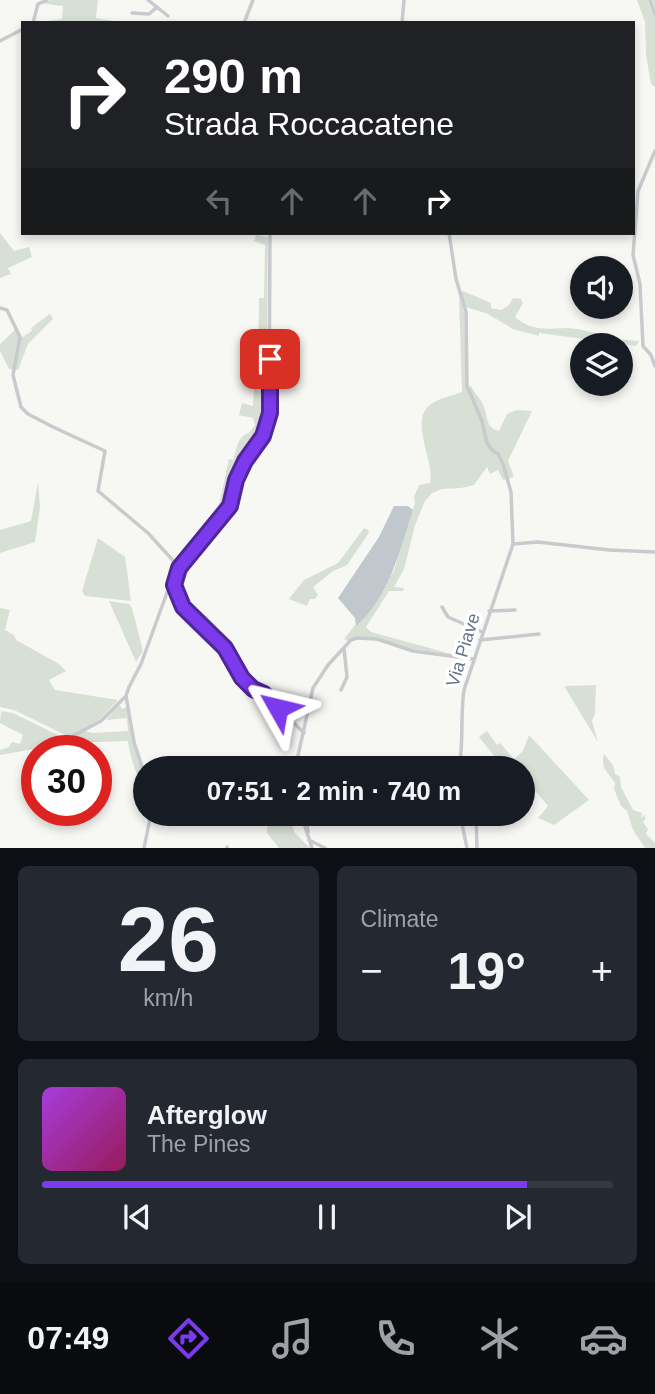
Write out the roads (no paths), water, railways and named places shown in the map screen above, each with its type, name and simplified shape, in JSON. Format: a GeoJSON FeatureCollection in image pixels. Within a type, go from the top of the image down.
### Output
{"type":"FeatureCollection","features":[{"type":"Feature","properties":{"kind":"street"},"geometry":{"type":"LineString","coordinates":[[34,21],[38,4],[47,0]]}},
{"type":"Feature","properties":{"kind":"street"},"geometry":{"type":"LineString","coordinates":[[148,0],[168,16]]}},
{"type":"Feature","properties":{"kind":"street"},"geometry":{"type":"LineString","coordinates":[[245,21],[253,0]]}},
{"type":"Feature","properties":{"kind":"street"},"geometry":{"type":"LineString","coordinates":[[401,21],[404,0]]}},
{"type":"Feature","properties":{"kind":"street"},"geometry":{"type":"LineString","coordinates":[[132,13],[149,13],[157,7]]}},
{"type":"Feature","properties":{"kind":"street"},"geometry":{"type":"LineString","coordinates":[[0,41],[21,30]]}},
{"type":"Feature","properties":{"kind":"street"},"geometry":{"type":"LineString","coordinates":[[635,217],[638,191],[655,151]]}},
{"type":"Feature","properties":{"kind":"street"},"geometry":{"type":"LineString","coordinates":[[74,735],[101,721],[126,696],[133,677],[142,664],[167,590],[179,568],[230,506],[236,480],[245,461],[263,436],[270,413],[270,235]]}},
{"type":"Feature","properties":{"kind":"street"},"geometry":{"type":"LineString","coordinates":[[450,235],[456,279],[466,318],[467,386],[482,421],[487,443],[498,454],[511,492],[513,544],[538,542],[655,552]]}},
{"type":"Feature","properties":{"kind":"street"},"geometry":{"type":"LineString","coordinates":[[634,235],[633,255],[640,284],[643,346],[651,355],[655,366]]}},
{"type":"Feature","properties":{"kind":"street"},"geometry":{"type":"LineString","coordinates":[[0,308],[7,310],[19,331],[13,375],[22,408],[64,433],[105,451],[98,491],[148,533],[179,568]]}},
{"type":"Feature","properties":{"kind":"street","name":"Via Piave"},"geometry":{"type":"LineString","coordinates":[[461,756],[460,714],[464,690],[513,544]]}},
{"type":"Feature","properties":{"kind":"street"},"geometry":{"type":"LineString","coordinates":[[179,568],[175,588],[183,607],[225,648],[249,686],[264,694],[304,733]]}},
{"type":"Feature","properties":{"kind":"street"},"geometry":{"type":"LineString","coordinates":[[442,607],[447,617],[482,632]]}},
{"type":"Feature","properties":{"kind":"street"},"geometry":{"type":"LineString","coordinates":[[489,611],[514,610]]}},
{"type":"Feature","properties":{"kind":"street"},"geometry":{"type":"LineString","coordinates":[[480,640],[539,634]]}},
{"type":"Feature","properties":{"kind":"street"},"geometry":{"type":"LineString","coordinates":[[298,756],[313,688],[328,665],[351,640],[365,638],[414,651],[473,659]]}},
{"type":"Feature","properties":{"kind":"street"},"geometry":{"type":"LineString","coordinates":[[341,690],[347,681],[345,646]]}},
{"type":"Feature","properties":{"kind":"street"},"geometry":{"type":"LineString","coordinates":[[126,696],[139,756]]}},
{"type":"Feature","properties":{"kind":"street"},"geometry":{"type":"LineString","coordinates":[[144,848],[149,826]]}},
{"type":"Feature","properties":{"kind":"street"},"geometry":{"type":"LineString","coordinates":[[306,826],[312,848]]}},
{"type":"Feature","properties":{"kind":"street"},"geometry":{"type":"LineString","coordinates":[[462,826],[467,848]]}},
{"type":"Feature","properties":{"kind":"street"},"geometry":{"type":"LineString","coordinates":[[476,826],[477,848]]}},
{"type":"Feature","properties":{"kind":"street"},"geometry":{"type":"LineString","coordinates":[[308,837],[325,848]]}},
{"type":"Feature","properties":{"kind":"waterway"},"geometry":{"type":"LineString","coordinates":[[650,0],[655,15]]}}]}
